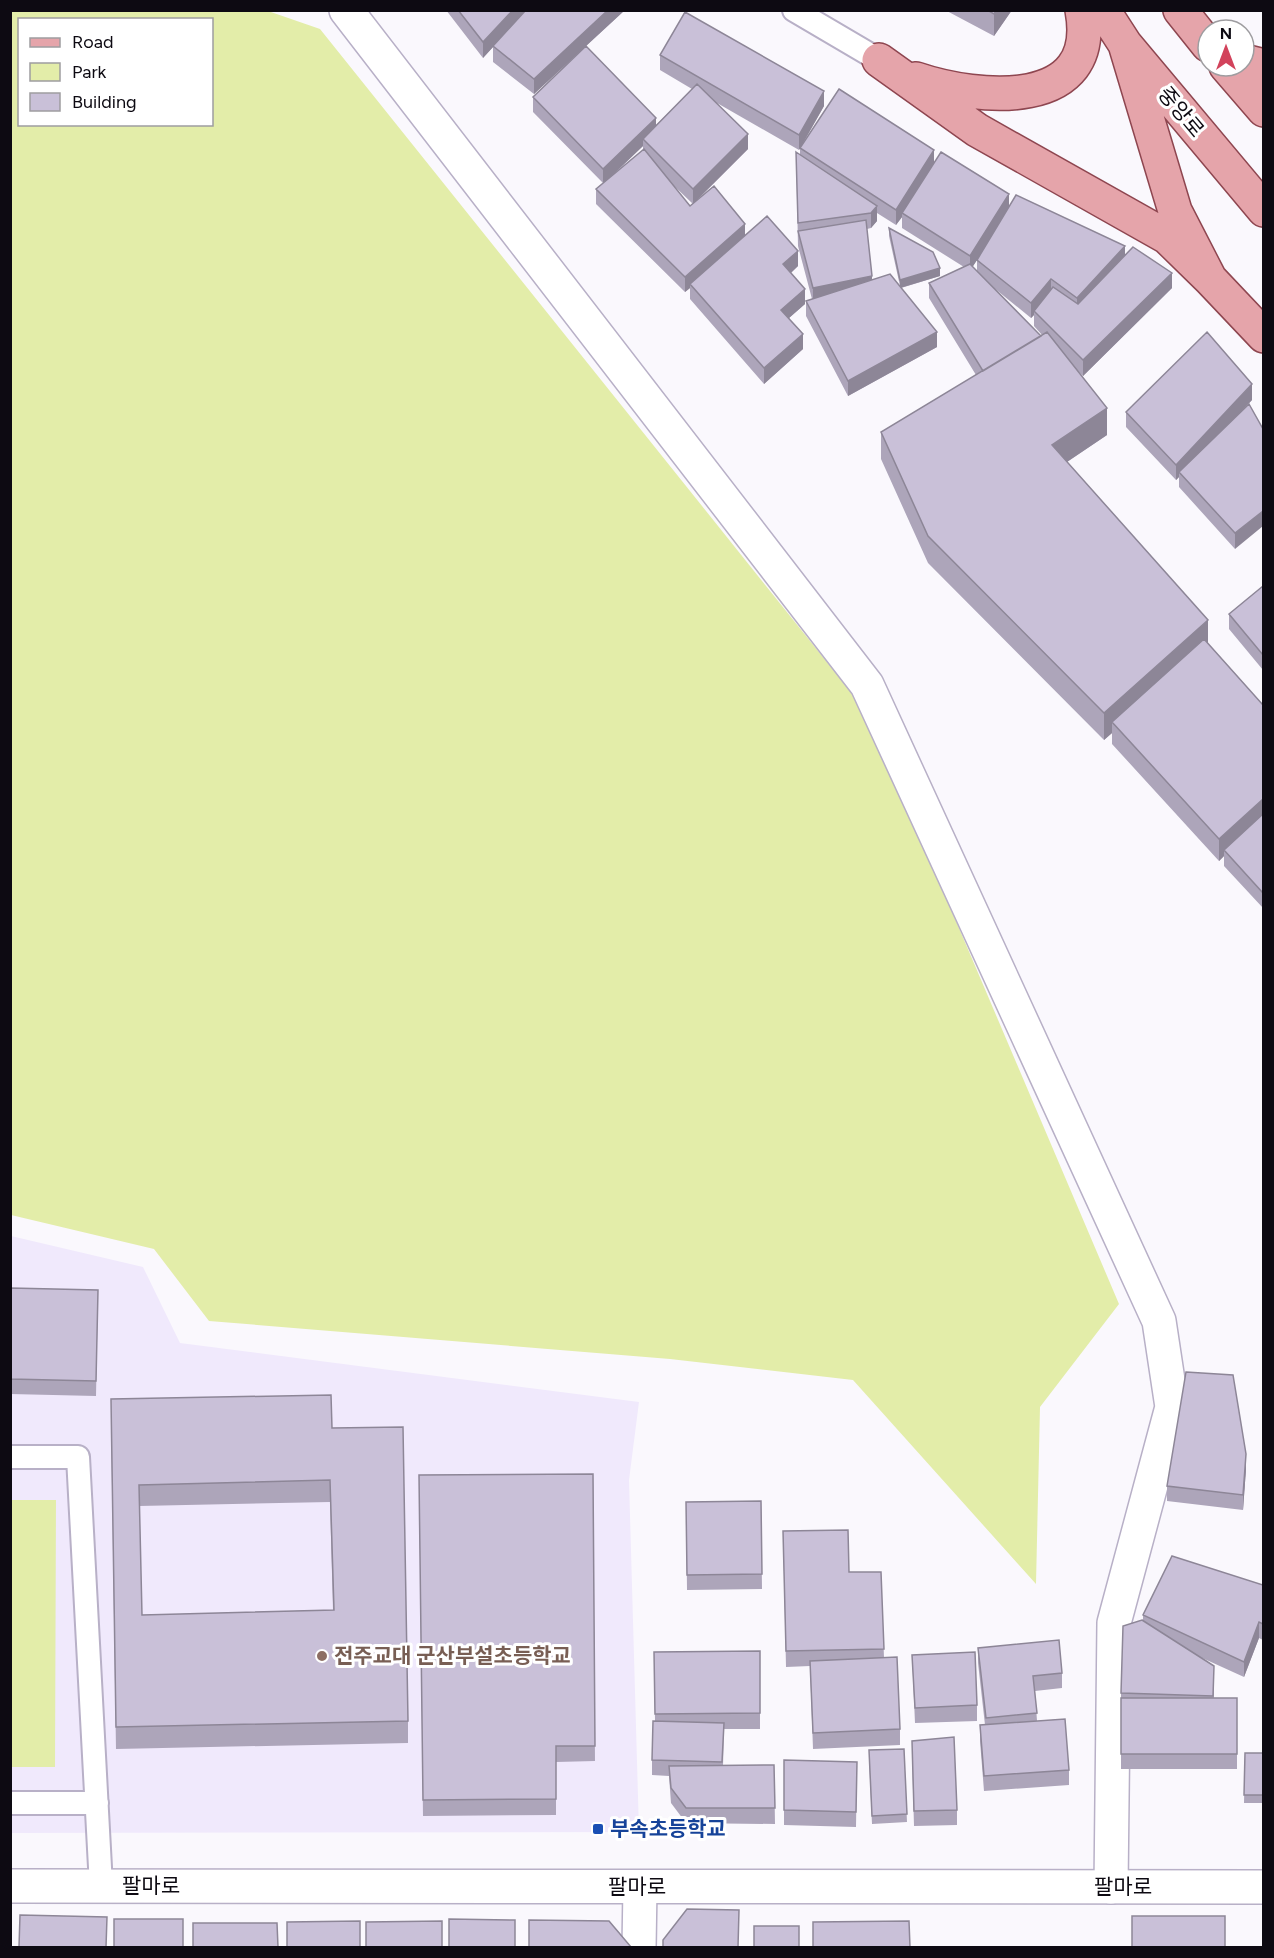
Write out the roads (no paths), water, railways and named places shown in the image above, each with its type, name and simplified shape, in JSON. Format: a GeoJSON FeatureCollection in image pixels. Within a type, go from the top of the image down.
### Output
{"type":"FeatureCollection","features":[{"type":"Feature","properties":{"kind":"main road"},"geometry":{"type":"LineString","coordinates":[[879,60],[918,80],[980,93],[1013,94],[1039,91],[1065,79],[1078,58],[1085,29],[1082,10]]}},
{"type":"Feature","properties":{"kind":"main road","name":"중앙로"},"geometry":{"type":"LineString","coordinates":[[1103,10],[1125,44],[1263,210]]}},
{"type":"Feature","properties":{"kind":"main road"},"geometry":{"type":"LineString","coordinates":[[1125,44],[1175,211],[1210,279]]}},
{"type":"Feature","properties":{"kind":"main road"},"geometry":{"type":"LineString","coordinates":[[879,60],[977,130],[1167,237],[1263,336]]}},
{"type":"Feature","properties":{"kind":"main road"},"geometry":{"type":"LineString","coordinates":[[1236,78],[1263,110]]}},
{"type":"Feature","properties":{"kind":"street"},"geometry":{"type":"LineString","coordinates":[[346,10],[867,685],[1159,1321],[1172,1407],[1114,1623],[1111,1887]]}},
{"type":"Feature","properties":{"kind":"street","name":"팔마로"},"geometry":{"type":"LineString","coordinates":[[10,1886],[1263,1887]]}},
{"type":"Feature","properties":{"kind":"street"},"geometry":{"type":"LineString","coordinates":[[639,1947],[640,1887]]}},
{"type":"Feature","properties":{"kind":"lane"},"geometry":{"type":"LineString","coordinates":[[794,10],[879,60]]}},
{"type":"Feature","properties":{"kind":"lane"},"geometry":{"type":"LineString","coordinates":[[10,1457],[78,1457],[101,1886]]}},
{"type":"Feature","properties":{"kind":"lane"},"geometry":{"type":"LineString","coordinates":[[10,1803],[98,1803]]}},
{"type":"Feature","properties":{"kind":"place","name":"전주교대 군산부설초등학교"},"geometry":{"type":"Point","coordinates":[322,1656]}},
{"type":"Feature","properties":{"kind":"place","name":"부속초등학교"},"geometry":{"type":"Point","coordinates":[598,1829]}}]}
